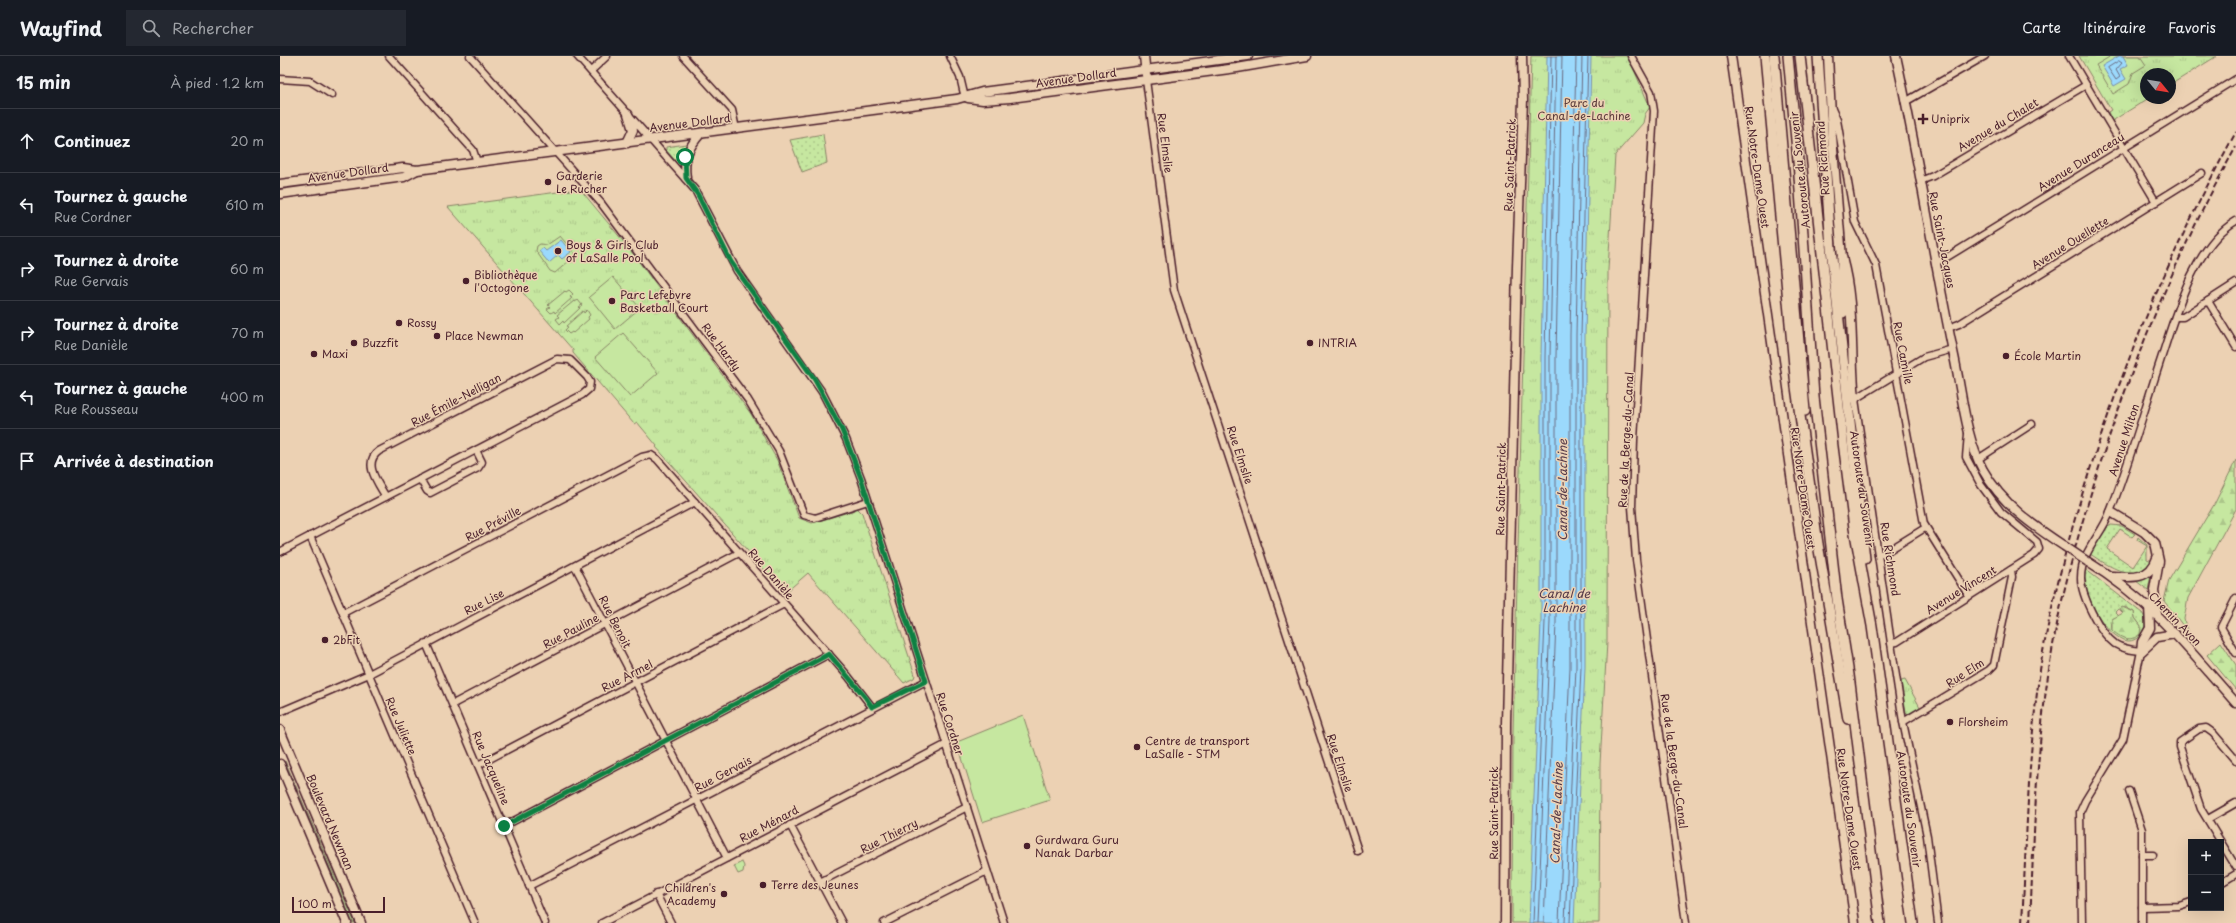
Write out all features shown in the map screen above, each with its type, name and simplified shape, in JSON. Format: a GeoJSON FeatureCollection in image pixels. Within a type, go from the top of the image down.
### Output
{"type":"FeatureCollection","features":[{"type":"Feature","properties":{"kind":"highway"},"geometry":{"type":"LineString","coordinates":[[1765,56],[1796,387],[1818,544],[1840,676],[1861,785]]}},
{"type":"Feature","properties":{"kind":"highway"},"geometry":{"type":"LineString","coordinates":[[1774,56],[1800,339],[1810,479]]}},
{"type":"Feature","properties":{"kind":"highway"},"geometry":{"type":"LineString","coordinates":[[1818,56],[1827,204],[1872,626]]}},
{"type":"Feature","properties":{"kind":"highway","name":"Autoroute du Souvenir"},"geometry":{"type":"LineString","coordinates":[[1788,58],[1798,161],[1814,397],[1837,600],[1849,675],[1861,785],[1880,923]]}},
{"type":"Feature","properties":{"kind":"highway","name":"Autoroute du Souvenir"},"geometry":{"type":"LineString","coordinates":[[1800,59],[1854,528],[1872,626],[1913,923]]}},
{"type":"Feature","properties":{"kind":"highway"},"geometry":{"type":"LineString","coordinates":[[1842,258],[1842,342]]}},
{"type":"Feature","properties":{"kind":"main road","name":"Rue Elmslie"},"geometry":{"type":"LineString","coordinates":[[1144,56],[1146,80]]}},
{"type":"Feature","properties":{"kind":"main road","name":"Avenue Dollard"},"geometry":{"type":"LineString","coordinates":[[280,184],[403,168],[417,170],[736,129],[965,98],[982,92],[1248,56]]}},
{"type":"Feature","properties":{"kind":"main road","name":"Avenue Dollard"},"geometry":{"type":"LineString","coordinates":[[965,98],[983,100],[1010,98],[1262,64],[1307,56]]}},
{"type":"Feature","properties":{"kind":"main road","name":"Rue Saint-Patrick"},"geometry":{"type":"LineString","coordinates":[[1504,923],[1506,723],[1517,267],[1523,100],[1522,56]]}},
{"type":"Feature","properties":{"kind":"main road","name":"Rue Notre-Dame Ouest"},"geometry":{"type":"LineString","coordinates":[[1731,56],[1855,923]]}},
{"type":"Feature","properties":{"kind":"main road","name":"Rue Richmond"},"geometry":{"type":"LineString","coordinates":[[1828,56],[1830,107],[1842,258],[1847,274],[1850,304],[1855,399]]}},
{"type":"Feature","properties":{"kind":"main road","name":"Rue Saint-Jacques"},"geometry":{"type":"LineString","coordinates":[[1896,56],[1948,328],[1969,428],[1978,459],[1992,484],[2015,510],[2088,562]]}},
{"type":"Feature","properties":{"kind":"main road"},"geometry":{"type":"LineString","coordinates":[[627,143],[632,130],[628,114]]}},
{"type":"Feature","properties":{"kind":"main road"},"geometry":{"type":"LineString","coordinates":[[686,178],[684,164],[687,152],[700,133]]}},
{"type":"Feature","properties":{"kind":"main road","name":"Avenue Dollard"},"geometry":{"type":"LineString","coordinates":[[281,194],[404,177],[417,170]]}},
{"type":"Feature","properties":{"kind":"main road"},"geometry":{"type":"LineString","coordinates":[[2111,512],[2123,517],[2151,537],[2155,543],[2159,565],[2154,590],[2157,614]]}},
{"type":"Feature","properties":{"kind":"main road"},"geometry":{"type":"LineString","coordinates":[[2110,575],[2133,578],[2144,575],[2154,565],[2158,553]]}},
{"type":"Feature","properties":{"kind":"main road","name":"Chemin Avon"},"geometry":{"type":"LineString","coordinates":[[2088,562],[2110,575],[2149,606],[2236,703]]}},
{"type":"Feature","properties":{"kind":"main road"},"geometry":{"type":"LineString","coordinates":[[2141,651],[2142,642],[2150,628],[2149,606]]}},
{"type":"Feature","properties":{"kind":"main road"},"geometry":{"type":"LineString","coordinates":[[2141,651],[2157,637],[2175,634]]}},
{"type":"Feature","properties":{"kind":"main road","name":"Boulevard Newman"},"geometry":{"type":"LineString","coordinates":[[280,730],[361,923]]}},
{"type":"Feature","properties":{"kind":"main road"},"geometry":{"type":"LineString","coordinates":[[280,764],[347,923]]}},
{"type":"Feature","properties":{"kind":"street"},"geometry":{"type":"LineString","coordinates":[[389,56],[473,150],[477,162]]}},
{"type":"Feature","properties":{"kind":"street"},"geometry":{"type":"LineString","coordinates":[[470,56],[557,152]]}},
{"type":"Feature","properties":{"kind":"street","name":"Rue Cordner"},"geometry":{"type":"LineString","coordinates":[[577,56],[686,178],[698,195],[737,271],[807,369],[827,400],[850,448],[868,500],[1004,923]]}},
{"type":"Feature","properties":{"kind":"street"},"geometry":{"type":"LineString","coordinates":[[590,71],[607,56]]}},
{"type":"Feature","properties":{"kind":"street"},"geometry":{"type":"LineString","coordinates":[[684,56],[732,110],[736,129]]}},
{"type":"Feature","properties":{"kind":"street"},"geometry":{"type":"LineString","coordinates":[[950,56],[961,80],[965,98]]}},
{"type":"Feature","properties":{"kind":"street","name":"Rue de la Berge-du-Canal"},"geometry":{"type":"LineString","coordinates":[[1631,56],[1651,92],[1654,111],[1634,440],[1633,529],[1667,792],[1686,923]]}},
{"type":"Feature","properties":{"kind":"street"},"geometry":{"type":"LineString","coordinates":[[1905,102],[1984,56]]}},
{"type":"Feature","properties":{"kind":"street"},"geometry":{"type":"LineString","coordinates":[[2069,56],[2156,202]]}},
{"type":"Feature","properties":{"kind":"street"},"geometry":{"type":"LineString","coordinates":[[280,79],[310,81],[332,95]]}},
{"type":"Feature","properties":{"kind":"street","name":"Avenue Duranceau"},"geometry":{"type":"LineString","coordinates":[[1936,262],[1944,259],[2236,79]]}},
{"type":"Feature","properties":{"kind":"street","name":"Rue Elmslie"},"geometry":{"type":"LineString","coordinates":[[1146,80],[1174,290],[1358,851]]}},
{"type":"Feature","properties":{"kind":"street","name":"Avenue du Chalet"},"geometry":{"type":"LineString","coordinates":[[1920,181],[1933,176],[2086,85]]}},
{"type":"Feature","properties":{"kind":"street","name":"Rue Camille"},"geometry":{"type":"LineString","coordinates":[[1830,107],[1837,120],[1855,222],[1876,265],[1925,528],[1969,596]]}},
{"type":"Feature","properties":{"kind":"street","name":"Rue Hardy"},"geometry":{"type":"LineString","coordinates":[[557,152],[601,203],[756,412],[779,451],[804,515],[815,518],[868,500]]}},
{"type":"Feature","properties":{"kind":"street","name":"Avenue Ouellette"},"geometry":{"type":"LineString","coordinates":[[1948,328],[1959,324],[2202,173]]}},
{"type":"Feature","properties":{"kind":"street","name":"Avenue Milton"},"geometry":{"type":"LineString","coordinates":[[2141,651],[2119,646],[2106,635],[2089,605],[2081,582],[2082,572],[2089,546],[2111,512],[2175,317],[2207,249],[2222,231],[2236,221]]}},
{"type":"Feature","properties":{"kind":"street"},"geometry":{"type":"LineString","coordinates":[[2175,317],[2183,317],[2236,283]]}},
{"type":"Feature","properties":{"kind":"street"},"geometry":{"type":"LineString","coordinates":[[2208,301],[2236,347]]}},
{"type":"Feature","properties":{"kind":"street"},"geometry":{"type":"LineString","coordinates":[[1855,399],[1928,356],[1953,349]]}},
{"type":"Feature","properties":{"kind":"street","name":"Rue Émile-Nelligan"},"geometry":{"type":"LineString","coordinates":[[386,497],[370,464],[372,457],[379,451],[557,359],[570,360],[586,375],[590,386],[584,394],[476,450]]}},
{"type":"Feature","properties":{"kind":"street","name":"Rue Richmond"},"geometry":{"type":"LineString","coordinates":[[1855,399],[1903,722],[1925,827],[1938,923]]}},
{"type":"Feature","properties":{"kind":"street"},"geometry":{"type":"LineString","coordinates":[[1978,459],[2032,424]]}},
{"type":"Feature","properties":{"kind":"street","name":"Rue Saint-Jacques"},"geometry":{"type":"LineString","coordinates":[[1969,428],[1966,454],[1977,478],[2001,512],[2037,542],[2039,549]]}},
{"type":"Feature","properties":{"kind":"street"},"geometry":{"type":"LineString","coordinates":[[280,552],[476,450],[482,462],[478,468],[430,493],[420,480]]}},
{"type":"Feature","properties":{"kind":"street","name":"Rue Danièle"},"geometry":{"type":"LineString","coordinates":[[653,455],[829,654],[872,707]]}},
{"type":"Feature","properties":{"kind":"street","name":"Rue Préville"},"geometry":{"type":"LineString","coordinates":[[343,613],[642,457],[653,455]]}},
{"type":"Feature","properties":{"kind":"street","name":"Rue Lise"},"geometry":{"type":"LineString","coordinates":[[280,712],[369,674],[695,502]]}},
{"type":"Feature","properties":{"kind":"street"},"geometry":{"type":"LineString","coordinates":[[1878,555],[1925,528]]}},
{"type":"Feature","properties":{"kind":"street","name":"Rue Juliette"},"geometry":{"type":"LineString","coordinates":[[310,536],[475,923]]}},
{"type":"Feature","properties":{"kind":"street","name":"Avenue Vincent"},"geometry":{"type":"LineString","coordinates":[[1891,644],[1897,642],[2011,570],[2031,557],[2039,549]]}},
{"type":"Feature","properties":{"kind":"street","name":"Rue Pauline"},"geometry":{"type":"LineString","coordinates":[[453,704],[740,554]]}},
{"type":"Feature","properties":{"kind":"street","name":"Rue Benoit"},"geometry":{"type":"LineString","coordinates":[[574,566],[727,858]]}},
{"type":"Feature","properties":{"kind":"street","name":"Rue Elm"},"geometry":{"type":"LineString","coordinates":[[1903,722],[1989,670],[1994,665],[2012,577],[2011,570]]}},
{"type":"Feature","properties":{"kind":"street"},"geometry":{"type":"LineString","coordinates":[[2236,598],[2221,625],[2223,632],[2236,653]]}},
{"type":"Feature","properties":{"kind":"street","name":"Rue Armel"},"geometry":{"type":"LineString","coordinates":[[478,764],[784,604]]}},
{"type":"Feature","properties":{"kind":"street","name":"Rue Jacqueline"},"geometry":{"type":"LineString","coordinates":[[426,643],[545,923]]}},
{"type":"Feature","properties":{"kind":"street"},"geometry":{"type":"LineString","coordinates":[[2082,923],[2080,812],[2122,739],[2141,651]]}},
{"type":"Feature","properties":{"kind":"street"},"geometry":{"type":"LineString","coordinates":[[504,826],[666,742],[829,654]]}},
{"type":"Feature","properties":{"kind":"street","name":"Rue Gervais"},"geometry":{"type":"LineString","coordinates":[[529,886],[872,707],[926,681]]}},
{"type":"Feature","properties":{"kind":"street"},"geometry":{"type":"LineString","coordinates":[[2236,760],[2206,728],[2199,729],[2180,742],[2180,747],[2198,801],[2236,867]]}},
{"type":"Feature","properties":{"kind":"street","name":"Rue Ménard"},"geometry":{"type":"LineString","coordinates":[[602,923],[946,744]]}},
{"type":"Feature","properties":{"kind":"street"},"geometry":{"type":"LineString","coordinates":[[2129,791],[2142,826],[2142,923]]}},
{"type":"Feature","properties":{"kind":"street"},"geometry":{"type":"LineString","coordinates":[[2208,819],[2236,802]]}},
{"type":"Feature","properties":{"kind":"street","name":"Rue Thierry"},"geometry":{"type":"LineString","coordinates":[[820,882],[967,807]]}},
{"type":"Feature","properties":{"kind":"street"},"geometry":{"type":"LineString","coordinates":[[790,825],[842,923]]}},
{"type":"Feature","properties":{"kind":"street"},"geometry":{"type":"LineString","coordinates":[[2142,855],[2153,855]]}},
{"type":"Feature","properties":{"kind":"street"},"geometry":{"type":"LineString","coordinates":[[884,923],[987,871]]}},
{"type":"Feature","properties":{"kind":"street"},"geometry":{"type":"LineString","coordinates":[[2224,881],[2236,874]]}},
{"type":"Feature","properties":{"kind":"street"},"geometry":{"type":"LineString","coordinates":[[656,894],[671,923]]}},
{"type":"Feature","properties":{"kind":"street"},"geometry":{"type":"LineString","coordinates":[[2142,907],[2179,906],[2188,903]]}},
{"type":"Feature","properties":{"kind":"green space","name":"Parc du Canal-de-Lachine"},"geometry":{"type":"Polygon","coordinates":[[[1531,56],[1628,56],[1650,107],[1645,114],[1643,123],[1615,155],[1608,270],[1607,642],[1600,764],[1599,923],[1512,923],[1513,733],[1531,56]]]}},
{"type":"Feature","properties":{"kind":"green space"},"geometry":{"type":"Polygon","coordinates":[[[2079,56],[2217,56],[2176,81],[2176,68],[2140,68],[2140,104],[2112,121],[2108,112],[2111,110],[2079,56]]]}},
{"type":"Feature","properties":{"kind":"green space"},"geometry":{"type":"Polygon","coordinates":[[[2111,56],[2140,56],[2146,65],[2133,73],[2129,84],[2113,94],[2096,65],[2111,56]]]}},
{"type":"Feature","properties":{"kind":"green space"},"geometry":{"type":"Polygon","coordinates":[[[1035,88],[1034,92],[983,97],[983,95],[1035,88]]]}},
{"type":"Feature","properties":{"kind":"green space"},"geometry":{"type":"Polygon","coordinates":[[[823,134],[827,163],[802,172],[790,140],[823,134]]]}},
{"type":"Feature","properties":{"kind":"green space"},"geometry":{"type":"Polygon","coordinates":[[[686,144],[682,157],[682,166],[680,166],[666,150],[666,147],[686,144]]]}},
{"type":"Feature","properties":{"kind":"green space"},"geometry":{"type":"Polygon","coordinates":[[[580,189],[628,247],[751,414],[777,460],[799,518],[812,523],[852,511],[857,508],[862,513],[915,675],[914,678],[904,683],[808,573],[785,593],[656,447],[657,446],[637,422],[634,424],[573,353],[573,350],[448,207],[580,189]]]}},
{"type":"Feature","properties":{"kind":"green space"},"geometry":{"type":"Polygon","coordinates":[[[560,236],[576,255],[555,273],[550,271],[536,251],[537,246],[540,244],[547,245],[560,236]]]}},
{"type":"Feature","properties":{"kind":"green space","name":"Parc Lefebvre Basketball Court"},"geometry":{"type":"Polygon","coordinates":[[[613,277],[640,308],[615,329],[589,297],[613,277]]]}},
{"type":"Feature","properties":{"kind":"green space"},"geometry":{"type":"Polygon","coordinates":[[[569,290],[573,294],[570,297],[572,298],[555,313],[554,311],[551,313],[547,309],[550,307],[548,305],[565,291],[566,292],[569,290]]]}},
{"type":"Feature","properties":{"kind":"green space"},"geometry":{"type":"Polygon","coordinates":[[[578,300],[582,305],[579,307],[580,308],[564,323],[563,321],[560,324],[556,319],[559,317],[557,315],[574,301],[575,302],[578,300]]]}},
{"type":"Feature","properties":{"kind":"green space"},"geometry":{"type":"Polygon","coordinates":[[[587,310],[590,315],[588,317],[589,319],[573,333],[572,332],[569,334],[565,330],[568,327],[566,326],[583,311],[584,313],[587,310]]]}},
{"type":"Feature","properties":{"kind":"green space"},"geometry":{"type":"Polygon","coordinates":[[[623,333],[658,373],[630,397],[595,357],[623,333]]]}},
{"type":"Feature","properties":{"kind":"green space"},"geometry":{"type":"Polygon","coordinates":[[[2236,460],[2236,509],[2188,598],[2184,619],[2187,631],[2164,601],[2169,580],[2215,503],[2236,460]]]}},
{"type":"Feature","properties":{"kind":"green space"},"geometry":{"type":"Polygon","coordinates":[[[2111,525],[2122,526],[2135,534],[2132,537],[2120,529],[2107,549],[2133,567],[2147,546],[2147,559],[2152,561],[2146,569],[2131,573],[2122,571],[2090,554],[2101,534],[2111,525]]]}},
{"type":"Feature","properties":{"kind":"green space"},"geometry":{"type":"Polygon","coordinates":[[[2138,537],[2147,545],[2137,540],[2138,537]]]}},
{"type":"Feature","properties":{"kind":"green space"},"geometry":{"type":"Polygon","coordinates":[[[2085,569],[2142,613],[2145,623],[2142,633],[2138,637],[2129,641],[2123,640],[2107,628],[2090,599],[2085,578],[2085,569]],[[2125,607],[2120,610],[2118,609],[2115,612],[2120,617],[2114,618],[2111,622],[2112,630],[2127,640],[2141,626],[2135,618],[2134,612],[2125,607]]]}},
{"type":"Feature","properties":{"kind":"green space"},"geometry":{"type":"Polygon","coordinates":[[[2151,575],[2148,590],[2136,581],[2151,575]]]}},
{"type":"Feature","properties":{"kind":"green space"},"geometry":{"type":"Polygon","coordinates":[[[2122,607],[2134,612],[2135,618],[2141,626],[2140,634],[2136,637],[2129,639],[2125,638],[2112,630],[2112,619],[2123,613],[2120,610],[2122,607]]]}},
{"type":"Feature","properties":{"kind":"green space"},"geometry":{"type":"Polygon","coordinates":[[[2221,642],[2236,665],[2236,690],[2207,655],[2221,642]]]}},
{"type":"Feature","properties":{"kind":"green space"},"geometry":{"type":"Polygon","coordinates":[[[1905,680],[1920,707],[1908,714],[1906,712],[1901,681],[1905,680]]]}},
{"type":"Feature","properties":{"kind":"green space"},"geometry":{"type":"Polygon","coordinates":[[[1023,715],[1050,800],[982,822],[957,742],[1023,715]]]}},
{"type":"Feature","properties":{"kind":"green space"},"geometry":{"type":"Polygon","coordinates":[[[285,761],[355,923],[353,923],[285,761]]]}},
{"type":"Feature","properties":{"kind":"green space"},"geometry":{"type":"Polygon","coordinates":[[[742,862],[744,866],[743,872],[738,874],[734,866],[742,862]]]}},
{"type":"Feature","properties":{"kind":"water","name":"Canal de Lachine"},"geometry":{"type":"Polygon","coordinates":[[[1547,56],[1591,56],[1585,336],[1585,667],[1574,923],[1529,923],[1541,621],[1541,357],[1547,56]]]}},
{"type":"Feature","properties":{"kind":"water"},"geometry":{"type":"Polygon","coordinates":[[[2119,56],[2123,56],[2128,65],[2120,69],[2126,79],[2114,86],[2102,66],[2119,56]]]}},
{"type":"Feature","properties":{"kind":"water","name":"Boys & Girls Club of LaSalle Pool"},"geometry":{"type":"Polygon","coordinates":[[[561,240],[571,252],[562,259],[558,255],[549,263],[539,251],[543,248],[546,251],[561,240]]]}},
{"type":"Feature","properties":{"kind":"railway"},"geometry":{"type":"LineString","coordinates":[[2022,923],[2031,756],[2037,690],[2052,607],[2064,558],[2107,417],[2139,334],[2194,212],[2236,132]]}},
{"type":"Feature","properties":{"kind":"railway"},"geometry":{"type":"LineString","coordinates":[[2030,923],[2036,793],[2045,695],[2054,639],[2076,546],[2110,434],[2157,309],[2194,227],[2236,147]]}},
{"type":"Feature","properties":{"kind":"place","name":"Uniprix"},"geometry":{"type":"Point","coordinates":[1923,119]}},
{"type":"Feature","properties":{"kind":"place","name":"Garderie Le Rucher"},"geometry":{"type":"Point","coordinates":[548,182]}},
{"type":"Feature","properties":{"kind":"place","name":"Boys & Girls Club of LaSalle Pool"},"geometry":{"type":"Point","coordinates":[558,251]}},
{"type":"Feature","properties":{"kind":"place","name":"Bibliothèque l'Octogone"},"geometry":{"type":"Point","coordinates":[466,281]}},
{"type":"Feature","properties":{"kind":"place","name":"Parc Lefebvre Basketball Court"},"geometry":{"type":"Point","coordinates":[612,301]}},
{"type":"Feature","properties":{"kind":"place","name":"Rossy"},"geometry":{"type":"Point","coordinates":[399,323]}},
{"type":"Feature","properties":{"kind":"place","name":"Place Newman"},"geometry":{"type":"Point","coordinates":[437,336]}},
{"type":"Feature","properties":{"kind":"place","name":"Buzzfit"},"geometry":{"type":"Point","coordinates":[354,343]}},
{"type":"Feature","properties":{"kind":"place","name":"INTRIA"},"geometry":{"type":"Point","coordinates":[1310,343]}},
{"type":"Feature","properties":{"kind":"place","name":"Maxi"},"geometry":{"type":"Point","coordinates":[314,354]}},
{"type":"Feature","properties":{"kind":"place","name":"École Martin"},"geometry":{"type":"Point","coordinates":[2006,356]}},
{"type":"Feature","properties":{"kind":"place","name":"2bFit"},"geometry":{"type":"Point","coordinates":[325,640]}},
{"type":"Feature","properties":{"kind":"place","name":"Florsheim"},"geometry":{"type":"Point","coordinates":[1950,722]}},
{"type":"Feature","properties":{"kind":"place","name":"Centre de transport LaSalle - STM"},"geometry":{"type":"Point","coordinates":[1137,747]}},
{"type":"Feature","properties":{"kind":"place","name":"Gurdwara Guru Nanak Darbar"},"geometry":{"type":"Point","coordinates":[1027,846]}},
{"type":"Feature","properties":{"kind":"place","name":"Terre des Jeunes"},"geometry":{"type":"Point","coordinates":[763,885]}},
{"type":"Feature","properties":{"kind":"place","name":"Children's Academy"},"geometry":{"type":"Point","coordinates":[724,894]}},
{"type":"Feature","properties":{"kind":"route"},"geometry":{"type":"LineString","coordinates":[[504,826],[822,660],[829,654],[872,707],[914,685],[926,681],[861,478],[842,430],[815,380],[748,288],[731,262],[705,208],[686,178],[684,164],[685,157]]}},
{"type":"Feature","properties":{"kind":"water label","name":"Canal-de-Lachine"},"geometry":{"type":"Point","coordinates":[1563,490]}},
{"type":"Feature","properties":{"kind":"water label","name":"Canal-de-Lachine"},"geometry":{"type":"Point","coordinates":[1557,813]}}]}
